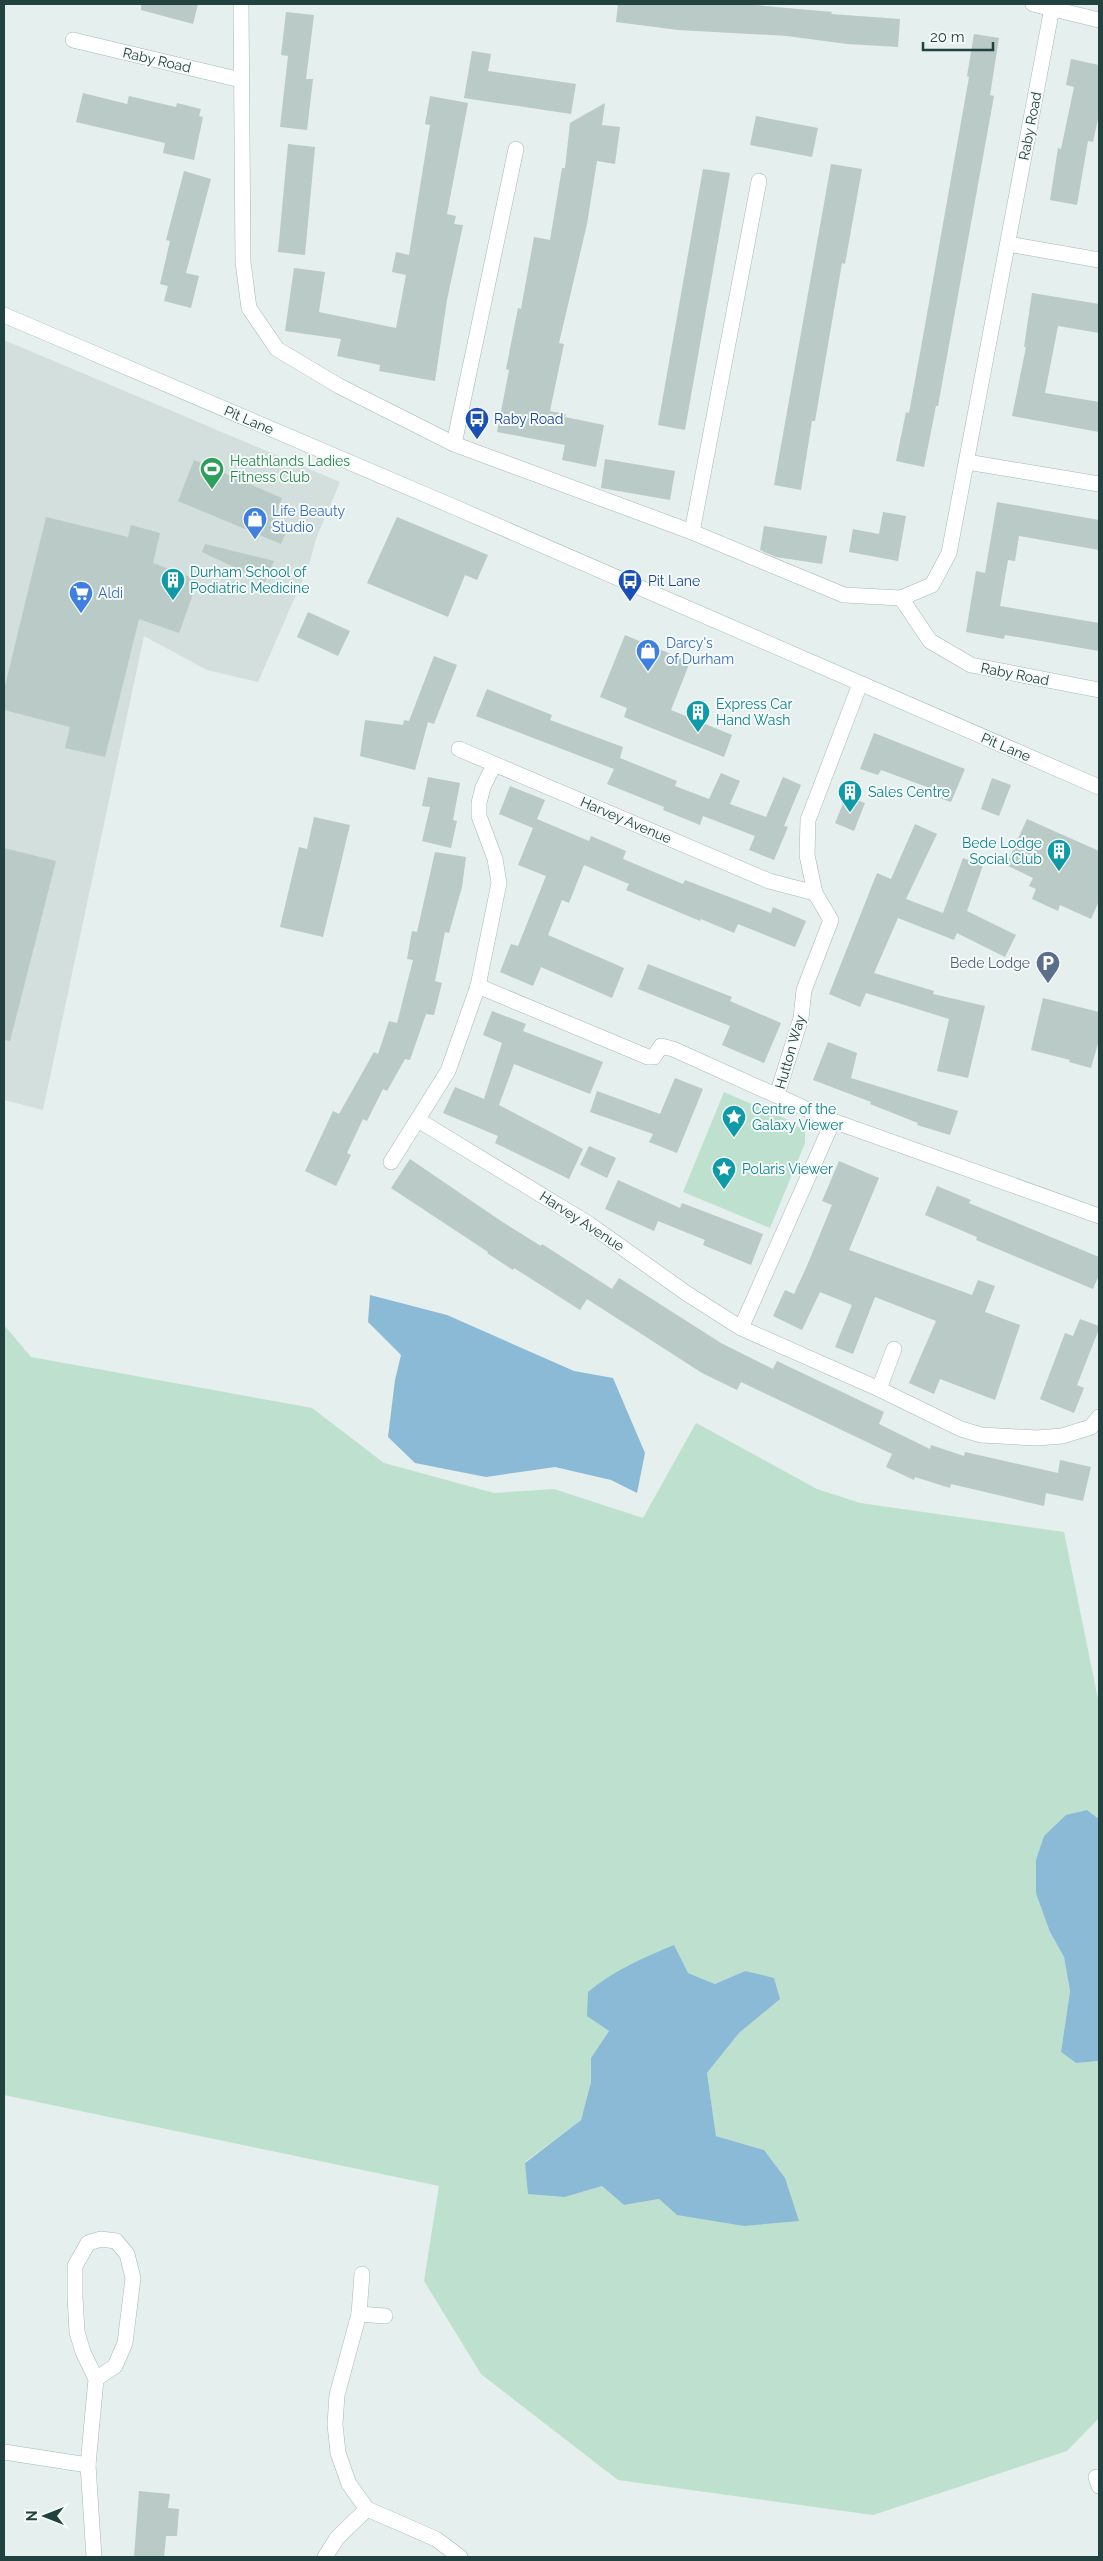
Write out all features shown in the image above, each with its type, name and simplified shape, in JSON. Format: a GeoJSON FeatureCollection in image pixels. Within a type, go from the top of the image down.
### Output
{"type":"FeatureCollection","features":[{"type":"Feature","properties":{"kind":"street","name":"Raby Road"},"geometry":{"type":"LineString","coordinates":[[242,4],[243,262],[249,308],[277,348],[339,386],[454,444],[692,532],[844,595],[901,598],[932,585],[949,552],[1052,8]]}},
{"type":"Feature","properties":{"kind":"street"},"geometry":{"type":"LineString","coordinates":[[1033,4],[1099,20]]}},
{"type":"Feature","properties":{"kind":"street","name":"Raby Road"},"geometry":{"type":"LineString","coordinates":[[73,40],[241,80]]}},
{"type":"Feature","properties":{"kind":"street"},"geometry":{"type":"LineString","coordinates":[[454,444],[516,148]]}},
{"type":"Feature","properties":{"kind":"street"},"geometry":{"type":"LineString","coordinates":[[692,532],[758,181]]}},
{"type":"Feature","properties":{"kind":"street"},"geometry":{"type":"LineString","coordinates":[[1008,244],[1099,260]]}},
{"type":"Feature","properties":{"kind":"street","name":"Pit Lane"},"geometry":{"type":"LineString","coordinates":[[4,314],[1099,787]]}},
{"type":"Feature","properties":{"kind":"street"},"geometry":{"type":"LineString","coordinates":[[967,462],[1099,484]]}},
{"type":"Feature","properties":{"kind":"street","name":"Raby Road"},"geometry":{"type":"LineString","coordinates":[[901,598],[930,641],[971,665],[1099,690]]}},
{"type":"Feature","properties":{"kind":"street","name":"Hutton Way"},"geometry":{"type":"LineString","coordinates":[[860,684],[808,820],[807,855],[815,893],[831,920],[804,990],[801,1018],[777,1096],[833,1121],[1099,1216]]}},
{"type":"Feature","properties":{"kind":"street","name":"Harvey Avenue"},"geometry":{"type":"LineString","coordinates":[[459,749],[769,881],[815,893]]}},
{"type":"Feature","properties":{"kind":"street"},"geometry":{"type":"LineString","coordinates":[[391,1162],[448,1071],[478,986],[499,883],[495,859],[479,816],[479,804],[484,787],[494,765]]}},
{"type":"Feature","properties":{"kind":"street"},"geometry":{"type":"LineString","coordinates":[[478,986],[648,1057],[654,1057],[661,1046],[674,1049],[777,1096]]}},
{"type":"Feature","properties":{"kind":"street","name":"Harvey Avenue"},"geometry":{"type":"LineString","coordinates":[[418,1120],[589,1224],[686,1293],[742,1328],[879,1389],[961,1430],[981,1435],[1037,1438],[1062,1436],[1091,1428],[1099,1417]]}},
{"type":"Feature","properties":{"kind":"street"},"geometry":{"type":"LineString","coordinates":[[742,1328],[833,1121]]}},
{"type":"Feature","properties":{"kind":"street"},"geometry":{"type":"LineString","coordinates":[[879,1389],[894,1349]]}},
{"type":"Feature","properties":{"kind":"street"},"geometry":{"type":"LineString","coordinates":[[94,2557],[88,2465],[96,2379],[83,2352],[77,2332],[75,2266],[88,2243],[101,2239],[116,2241],[127,2254],[133,2278],[125,2342],[115,2366],[96,2379]]}},
{"type":"Feature","properties":{"kind":"street"},"geometry":{"type":"LineString","coordinates":[[362,2274],[359,2314],[337,2395],[335,2424],[338,2453],[349,2484],[367,2509],[436,2539],[460,2557]]}},
{"type":"Feature","properties":{"kind":"street"},"geometry":{"type":"LineString","coordinates":[[359,2314],[385,2316]]}},
{"type":"Feature","properties":{"kind":"street"},"geometry":{"type":"LineString","coordinates":[[4,2452],[88,2465]]}},
{"type":"Feature","properties":{"kind":"street"},"geometry":{"type":"LineString","coordinates":[[325,2557],[337,2538],[367,2509]]}},
{"type":"Feature","properties":{"kind":"shaded area"},"geometry":{"type":"Polygon","coordinates":[[[4,340],[340,482],[316,539],[309,565],[258,682],[207,670],[144,636],[43,1110],[4,1100],[4,340]]]}},
{"type":"Feature","properties":{"kind":"green space"},"geometry":{"type":"Polygon","coordinates":[[[724,1092],[786,1119],[805,1131],[805,1143],[770,1228],[683,1192],[724,1092]]]}},
{"type":"Feature","properties":{"kind":"green space"},"geometry":{"type":"Polygon","coordinates":[[[4,1325],[31,1357],[312,1408],[384,1463],[494,1493],[554,1489],[643,1518],[696,1423],[817,1489],[860,1503],[1064,1532],[1099,1704],[1099,1819],[1087,1810],[1036,1860],[1050,1932],[1064,1957],[1070,1991],[1061,2052],[1076,2063],[1099,2061],[1099,2418],[1067,2451],[873,2515],[618,2480],[481,2374],[424,2281],[439,2186],[4,2095],[4,1325]],[[745,1971],[715,1984],[688,1973],[609,2031],[591,2058],[591,2082],[581,2120],[525,2162],[565,2197],[602,2186],[624,2205],[659,2199],[677,2215],[764,2150],[716,2136],[707,2073],[739,2033],[779,1999],[745,1971]]]}},
{"type":"Feature","properties":{"kind":"water"},"geometry":{"type":"Polygon","coordinates":[[[370,1295],[447,1315],[574,1371],[613,1378],[645,1453],[637,1493],[611,1480],[555,1467],[486,1477],[415,1463],[388,1437],[395,1380],[401,1355],[368,1322],[370,1295]]]}},
{"type":"Feature","properties":{"kind":"water"},"geometry":{"type":"Polygon","coordinates":[[[1087,1810],[1099,1819],[1099,2061],[1076,2063],[1061,2052],[1070,1991],[1064,1957],[1050,1932],[1036,1893],[1036,1860],[1044,1836],[1066,1815],[1087,1810]]]}},
{"type":"Feature","properties":{"kind":"water"},"geometry":{"type":"Polygon","coordinates":[[[674,1945],[688,1973],[715,1984],[745,1971],[774,1978],[780,1999],[739,2033],[707,2073],[716,2136],[764,2150],[785,2178],[799,2221],[744,2226],[677,2215],[659,2199],[624,2205],[602,2186],[565,2197],[528,2194],[525,2163],[581,2120],[591,2082],[591,2058],[609,2031],[587,2016],[588,1992],[618,1971],[674,1945]]]}},
{"type":"Feature","properties":{"kind":"building"},"geometry":{"type":"Polygon","coordinates":[[[141,4],[198,4],[193,24],[141,10],[141,4]]]}},
{"type":"Feature","properties":{"kind":"building"},"geometry":{"type":"Polygon","coordinates":[[[618,4],[744,4],[832,12],[831,14],[900,19],[898,47],[847,44],[787,36],[678,30],[616,22],[618,4]]]}},
{"type":"Feature","properties":{"kind":"building"},"geometry":{"type":"Polygon","coordinates":[[[286,12],[314,15],[306,79],[313,79],[307,130],[280,127],[288,56],[281,55],[286,12]]]}},
{"type":"Feature","properties":{"kind":"building"},"geometry":{"type":"Polygon","coordinates":[[[974,34],[999,38],[990,95],[994,96],[938,406],[936,406],[924,467],[896,461],[906,412],[909,413],[924,331],[969,77],[967,76],[974,34]]]}},
{"type":"Feature","properties":{"kind":"building"},"geometry":{"type":"Polygon","coordinates":[[[472,51],[491,54],[488,71],[576,84],[571,114],[464,98],[472,51]]]}},
{"type":"Feature","properties":{"kind":"building"},"geometry":{"type":"Polygon","coordinates":[[[1071,59],[1099,65],[1099,114],[1093,142],[1088,141],[1077,205],[1050,200],[1058,148],[1061,149],[1074,87],[1066,85],[1071,59]]]}},
{"type":"Feature","properties":{"kind":"building"},"geometry":{"type":"Polygon","coordinates":[[[83,93],[127,104],[129,96],[176,107],[177,103],[201,109],[199,116],[203,117],[194,160],[163,153],[165,143],[76,122],[83,93]]]}},
{"type":"Feature","properties":{"kind":"building"},"geometry":{"type":"Polygon","coordinates":[[[430,96],[468,103],[447,214],[456,216],[454,224],[463,225],[447,300],[435,381],[379,371],[380,365],[337,356],[341,339],[285,331],[294,268],[325,272],[319,312],[396,328],[406,275],[392,272],[396,252],[409,255],[430,125],[425,124],[430,96]]]}},
{"type":"Feature","properties":{"kind":"building"},"geometry":{"type":"Polygon","coordinates":[[[605,103],[602,125],[620,127],[615,164],[597,161],[587,224],[559,343],[564,344],[550,411],[566,414],[565,417],[604,425],[596,467],[562,460],[565,445],[497,432],[509,370],[506,369],[518,308],[521,309],[534,237],[550,240],[562,168],[565,168],[570,123],[605,103]]]}},
{"type":"Feature","properties":{"kind":"building"},"geometry":{"type":"Polygon","coordinates":[[[756,116],[818,128],[812,157],[750,145],[756,116]]]}},
{"type":"Feature","properties":{"kind":"building"},"geometry":{"type":"Polygon","coordinates":[[[288,144],[315,147],[305,255],[278,252],[288,144]]]}},
{"type":"Feature","properties":{"kind":"building"},"geometry":{"type":"Polygon","coordinates":[[[831,164],[862,169],[845,264],[842,263],[815,421],[812,421],[801,490],[774,485],[831,164]]]}},
{"type":"Feature","properties":{"kind":"building"},"geometry":{"type":"Polygon","coordinates":[[[703,169],[730,173],[685,430],[658,425],[703,169]]]}},
{"type":"Feature","properties":{"kind":"building"},"geometry":{"type":"Polygon","coordinates":[[[184,171],[211,179],[186,273],[199,276],[191,308],[164,301],[168,286],[160,284],[170,241],[166,240],[184,171]]]}},
{"type":"Feature","properties":{"kind":"building"},"geometry":{"type":"Polygon","coordinates":[[[1032,293],[1099,304],[1099,333],[1058,326],[1045,393],[1099,402],[1099,432],[1012,416],[1026,347],[1024,347],[1032,293]]]}},
{"type":"Feature","properties":{"kind":"building"},"geometry":{"type":"Polygon","coordinates":[[[605,459],[675,471],[670,500],[601,488],[605,459]]]}},
{"type":"Feature","properties":{"kind":"building"},"geometry":{"type":"Polygon","coordinates":[[[194,460],[282,498],[275,519],[289,525],[281,544],[178,501],[194,460]]]}},
{"type":"Feature","properties":{"kind":"building"},"geometry":{"type":"Polygon","coordinates":[[[997,502],[1099,520],[1099,550],[1019,536],[1015,561],[1008,560],[1000,606],[1099,623],[1099,651],[1005,635],[1004,639],[966,632],[976,571],[985,573],[997,502]]]}},
{"type":"Feature","properties":{"kind":"building"},"geometry":{"type":"Polygon","coordinates":[[[883,512],[906,516],[898,561],[849,552],[853,529],[879,534],[883,512]]]}},
{"type":"Feature","properties":{"kind":"building","name":"Aldi"},"geometry":{"type":"Polygon","coordinates":[[[46,517],[128,537],[131,525],[160,533],[153,563],[198,580],[179,633],[139,619],[105,757],[65,748],[70,727],[4,710],[4,690],[46,517]]]}},
{"type":"Feature","properties":{"kind":"building"},"geometry":{"type":"Polygon","coordinates":[[[397,517],[488,555],[477,580],[465,575],[448,617],[367,583],[397,517]]]}},
{"type":"Feature","properties":{"kind":"building"},"geometry":{"type":"Polygon","coordinates":[[[764,526],[827,536],[822,564],[776,557],[760,550],[764,526]]]}},
{"type":"Feature","properties":{"kind":"building"},"geometry":{"type":"Polygon","coordinates":[[[205,544],[274,561],[265,582],[202,552],[205,544]]]}},
{"type":"Feature","properties":{"kind":"building"},"geometry":{"type":"Polygon","coordinates":[[[308,612],[350,631],[338,656],[297,637],[308,612]]]}},
{"type":"Feature","properties":{"kind":"building"},"geometry":{"type":"Polygon","coordinates":[[[625,635],[690,662],[671,710],[732,735],[724,757],[624,717],[627,708],[600,697],[625,635]]]}},
{"type":"Feature","properties":{"kind":"building"},"geometry":{"type":"Polygon","coordinates":[[[434,656],[457,665],[434,724],[428,722],[415,770],[360,756],[365,720],[403,725],[404,720],[409,721],[434,656]]]}},
{"type":"Feature","properties":{"kind":"building"},"geometry":{"type":"Polygon","coordinates":[[[487,689],[552,715],[550,720],[623,747],[620,758],[677,781],[675,786],[709,799],[721,773],[740,781],[730,804],[766,817],[783,777],[801,785],[784,826],[788,827],[774,860],[749,850],[755,836],[703,816],[700,825],[663,810],[664,807],[607,784],[614,769],[476,716],[487,689]]]}},
{"type":"Feature","properties":{"kind":"building"},"geometry":{"type":"Polygon","coordinates":[[[874,733],[965,769],[951,802],[925,793],[927,787],[881,770],[878,775],[860,769],[874,733]]]}},
{"type":"Feature","properties":{"kind":"building"},"geometry":{"type":"Polygon","coordinates":[[[428,777],[460,783],[453,820],[457,821],[451,848],[422,841],[430,807],[422,806],[428,777]]]}},
{"type":"Feature","properties":{"kind":"building"},"geometry":{"type":"Polygon","coordinates":[[[992,778],[1011,785],[999,816],[981,809],[992,778]]]}},
{"type":"Feature","properties":{"kind":"building"},"geometry":{"type":"Polygon","coordinates":[[[510,786],[545,800],[537,819],[589,841],[591,836],[626,851],[623,859],[683,884],[685,880],[771,913],[773,907],[806,921],[795,947],[738,924],[734,933],[701,919],[700,921],[626,890],[629,884],[584,865],[569,903],[562,900],[548,935],[624,968],[612,998],[541,967],[533,986],[500,972],[511,944],[518,946],[546,876],[518,865],[533,828],[499,814],[510,786]]]}},
{"type":"Feature","properties":{"kind":"building","name":"Sales Centre"},"geometry":{"type":"Polygon","coordinates":[[[846,796],[865,803],[854,831],[835,823],[846,796]]]}},
{"type":"Feature","properties":{"kind":"building"},"geometry":{"type":"Polygon","coordinates":[[[314,817],[350,825],[323,937],[280,927],[299,847],[307,849],[314,817]]]}},
{"type":"Feature","properties":{"kind":"building","name":"Bede Lodge Social Club"},"geometry":{"type":"Polygon","coordinates":[[[1027,819],[1099,851],[1099,901],[1091,919],[1060,905],[1058,911],[1032,899],[1036,889],[1029,886],[1033,878],[1006,865],[1027,819]]]}},
{"type":"Feature","properties":{"kind":"building"},"geometry":{"type":"Polygon","coordinates":[[[915,824],[937,834],[906,899],[943,913],[963,858],[983,865],[967,911],[1016,935],[1005,957],[957,933],[954,940],[898,918],[874,973],[934,991],[933,994],[985,1006],[968,1078],[937,1071],[949,1019],[866,993],[860,1007],[829,994],[877,873],[891,879],[915,824]]]}},
{"type":"Feature","properties":{"kind":"building"},"geometry":{"type":"Polygon","coordinates":[[[4,848],[56,861],[10,1041],[4,1040],[4,848]]]}},
{"type":"Feature","properties":{"kind":"building"},"geometry":{"type":"Polygon","coordinates":[[[435,852],[466,857],[462,887],[449,933],[445,932],[435,981],[442,983],[434,1015],[426,1014],[410,1060],[405,1059],[387,1091],[383,1089],[367,1121],[363,1119],[347,1153],[351,1155],[336,1186],[305,1171],[333,1111],[339,1114],[374,1052],[378,1054],[389,1021],[397,1023],[413,960],[407,959],[412,931],[417,932],[435,852]]]}},
{"type":"Feature","properties":{"kind":"building"},"geometry":{"type":"Polygon","coordinates":[[[648,964],[732,997],[730,1001],[781,1023],[764,1063],[722,1045],[730,1026],[638,989],[648,964]]]}},
{"type":"Feature","properties":{"kind":"building"},"geometry":{"type":"Polygon","coordinates":[[[1043,998],[1099,1012],[1099,1040],[1091,1068],[1069,1062],[1070,1060],[1031,1050],[1043,998]]]}},
{"type":"Feature","properties":{"kind":"building"},"geometry":{"type":"Polygon","coordinates":[[[492,1011],[526,1024],[523,1031],[603,1062],[590,1094],[514,1064],[499,1105],[583,1149],[569,1179],[495,1143],[498,1136],[443,1113],[455,1087],[484,1099],[502,1043],[483,1035],[492,1011]]]}},
{"type":"Feature","properties":{"kind":"building"},"geometry":{"type":"Polygon","coordinates":[[[828,1042],[857,1053],[851,1078],[958,1111],[950,1135],[917,1125],[918,1123],[870,1104],[871,1102],[813,1080],[828,1042]]]}},
{"type":"Feature","properties":{"kind":"building"},"geometry":{"type":"Polygon","coordinates":[[[675,1078],[703,1089],[677,1153],[649,1142],[653,1134],[590,1112],[597,1091],[660,1114],[675,1078]]]}},
{"type":"Feature","properties":{"kind":"building"},"geometry":{"type":"Polygon","coordinates":[[[589,1146],[616,1158],[607,1178],[580,1165],[589,1146]]]}},
{"type":"Feature","properties":{"kind":"building"},"geometry":{"type":"Polygon","coordinates":[[[410,1159],[501,1221],[541,1246],[542,1244],[612,1289],[619,1278],[721,1343],[773,1369],[777,1361],[884,1412],[879,1424],[930,1449],[931,1445],[964,1456],[965,1452],[1058,1473],[1060,1460],[1091,1467],[1083,1501],[1046,1493],[1044,1506],[951,1484],[950,1488],[915,1477],[914,1480],[886,1467],[892,1454],[741,1382],[737,1390],[702,1373],[587,1299],[580,1310],[514,1268],[513,1270],[391,1188],[410,1159]]]}},
{"type":"Feature","properties":{"kind":"building"},"geometry":{"type":"Polygon","coordinates":[[[839,1161],[879,1178],[849,1250],[972,1295],[978,1280],[995,1286],[985,1312],[1020,1325],[995,1400],[940,1379],[934,1394],[909,1383],[936,1321],[875,1297],[853,1354],[835,1347],[852,1305],[820,1292],[802,1330],[773,1316],[785,1290],[794,1294],[806,1268],[832,1205],[822,1201],[839,1161]]]}},
{"type":"Feature","properties":{"kind":"building"},"geometry":{"type":"Polygon","coordinates":[[[618,1180],[680,1208],[682,1203],[763,1234],[751,1265],[703,1245],[705,1240],[658,1221],[654,1231],[605,1209],[618,1180]]]}},
{"type":"Feature","properties":{"kind":"building"},"geometry":{"type":"Polygon","coordinates":[[[937,1186],[971,1200],[969,1203],[1099,1257],[1099,1275],[1093,1289],[976,1240],[977,1237],[925,1215],[937,1186]]]}},
{"type":"Feature","properties":{"kind":"building"},"geometry":{"type":"Polygon","coordinates":[[[1080,1319],[1099,1326],[1099,1329],[1077,1385],[1084,1388],[1074,1413],[1040,1399],[1065,1333],[1073,1336],[1080,1319]]]}},
{"type":"Feature","properties":{"kind":"building"},"geometry":{"type":"Polygon","coordinates":[[[139,2491],[170,2494],[168,2508],[179,2509],[177,2536],[166,2536],[164,2557],[134,2557],[139,2491]]]}},
{"type":"Feature","properties":{"kind":"place","name":"Raby Road"},"geometry":{"type":"Point","coordinates":[477,440]}},
{"type":"Feature","properties":{"kind":"place","name":"Heathlands Ladies Fitness Club"},"geometry":{"type":"Point","coordinates":[212,490]}},
{"type":"Feature","properties":{"kind":"place","name":"Life Beauty Studio"},"geometry":{"type":"Point","coordinates":[255,540]}},
{"type":"Feature","properties":{"kind":"place","name":"Durham School of Podiatric Medicine"},"geometry":{"type":"Point","coordinates":[173,601]}},
{"type":"Feature","properties":{"kind":"place","name":"Pit Lane"},"geometry":{"type":"Point","coordinates":[630,602]}},
{"type":"Feature","properties":{"kind":"place","name":"Aldi"},"geometry":{"type":"Point","coordinates":[81,614]}},
{"type":"Feature","properties":{"kind":"place","name":"Darcy's of Durham"},"geometry":{"type":"Point","coordinates":[648,672]}},
{"type":"Feature","properties":{"kind":"place","name":"Express Car Hand Wash"},"geometry":{"type":"Point","coordinates":[698,733]}},
{"type":"Feature","properties":{"kind":"place","name":"Sales Centre"},"geometry":{"type":"Point","coordinates":[850,813]}},
{"type":"Feature","properties":{"kind":"place","name":"Bede Lodge Social Club"},"geometry":{"type":"Point","coordinates":[1059,872]}},
{"type":"Feature","properties":{"kind":"place","name":"Bede Lodge"},"geometry":{"type":"Point","coordinates":[1048,984]}},
{"type":"Feature","properties":{"kind":"place","name":"Centre of the Galaxy Viewer"},"geometry":{"type":"Point","coordinates":[734,1138]}},
{"type":"Feature","properties":{"kind":"place","name":"Polaris Viewer"},"geometry":{"type":"Point","coordinates":[724,1190]}}]}
